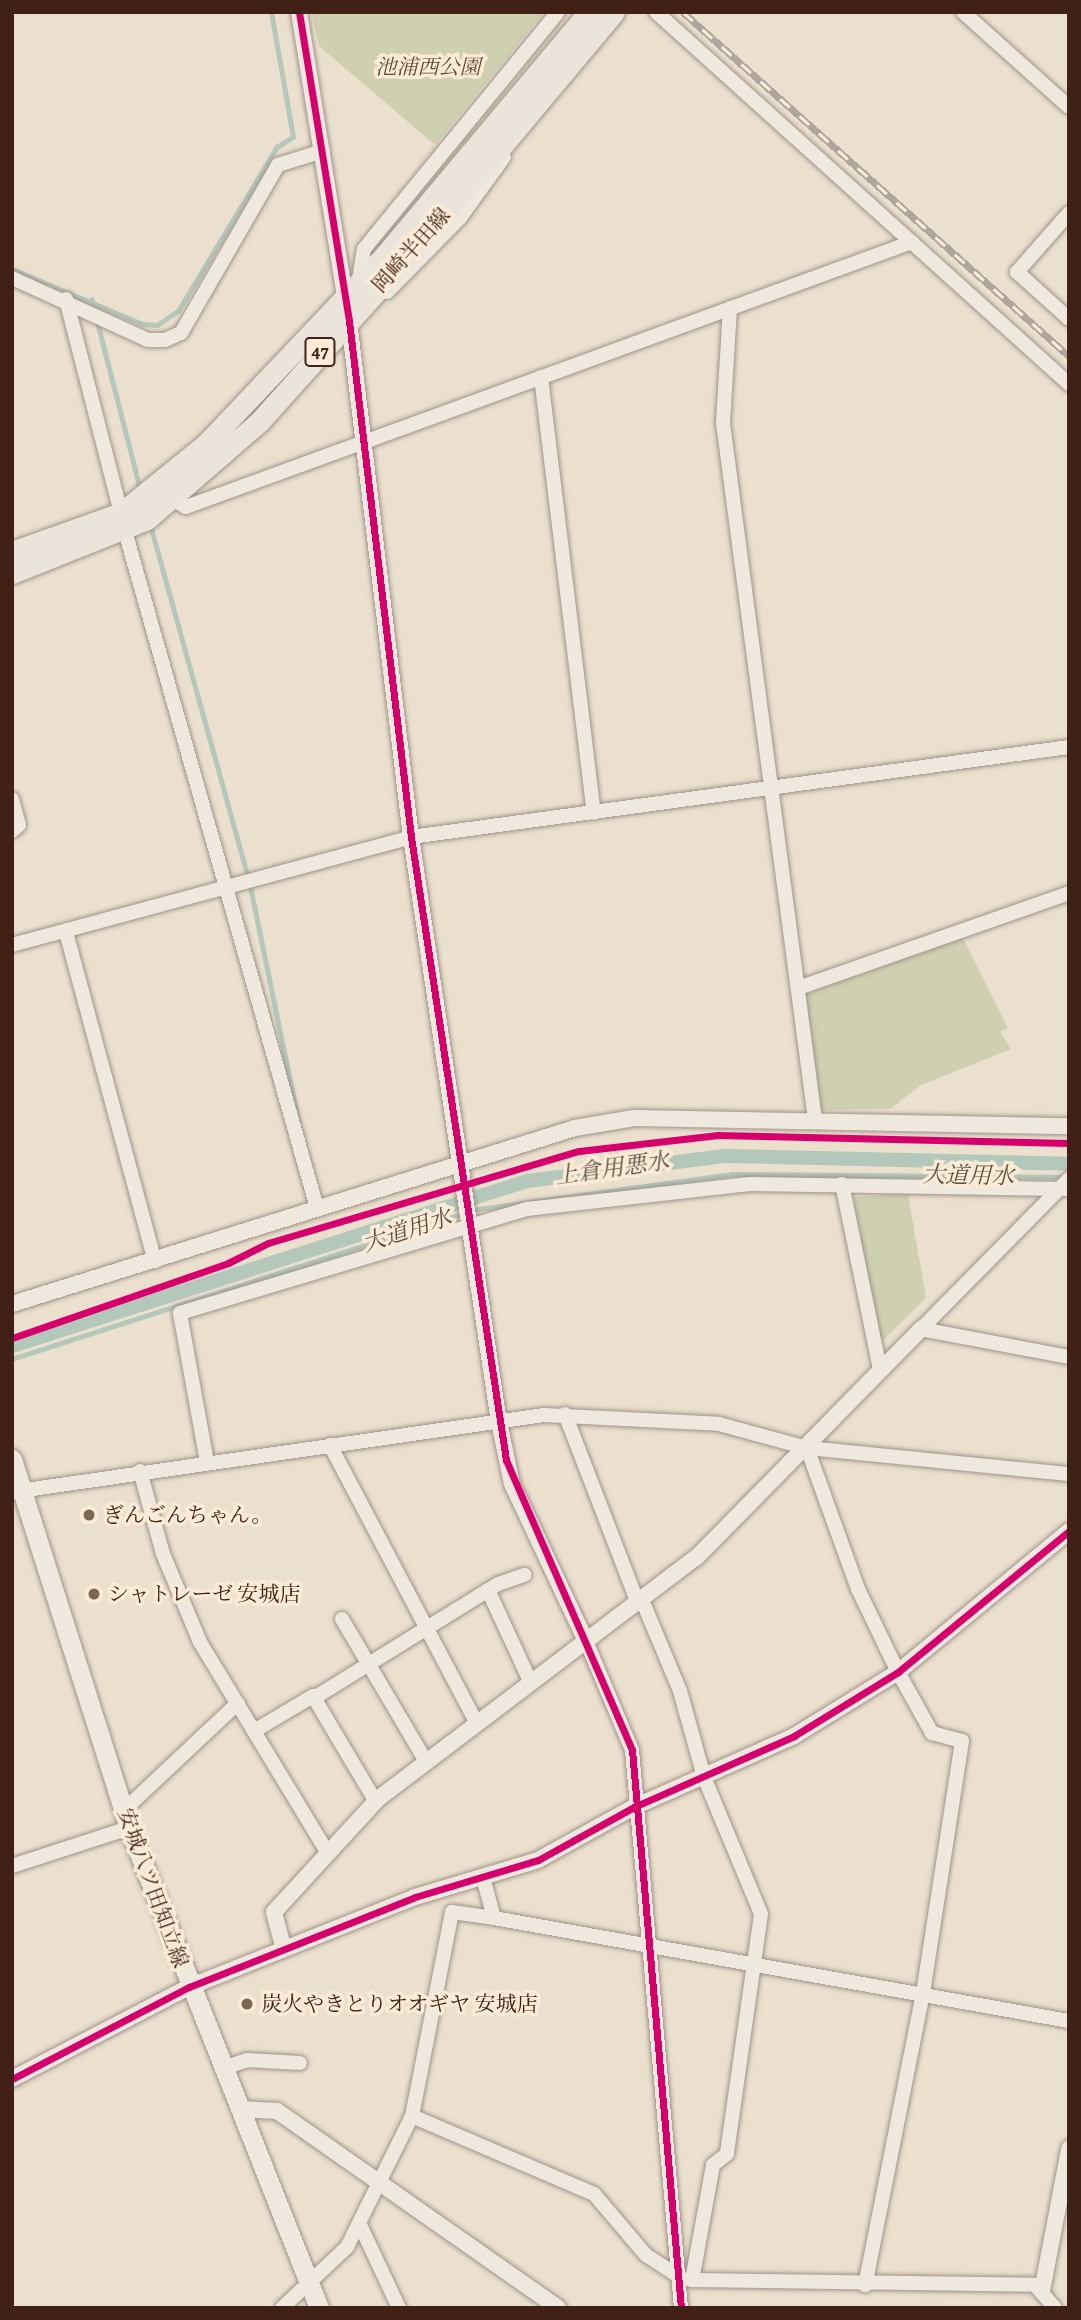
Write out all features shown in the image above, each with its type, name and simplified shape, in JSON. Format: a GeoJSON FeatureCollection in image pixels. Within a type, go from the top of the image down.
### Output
{"type":"FeatureCollection","features":[{"type":"Feature","properties":{"kind":"main road","name":"岡崎半田線"},"geometry":{"type":"LineString","coordinates":[[490,144],[589,12]]}},
{"type":"Feature","properties":{"kind":"main road","name":"岡崎半田線"},"geometry":{"type":"LineString","coordinates":[[12,573],[173,499],[260,421],[349,321],[365,287],[490,144],[614,12]]}},
{"type":"Feature","properties":{"kind":"main road","name":"岡崎半田線"},"geometry":{"type":"LineString","coordinates":[[12,552],[123,522],[205,445],[344,298],[365,287]]}},
{"type":"Feature","properties":{"kind":"main road","name":"安城八ツ田知立線"},"geometry":{"type":"LineString","coordinates":[[12,1459],[17,1491],[127,1819],[189,1987],[319,2308]]}},
{"type":"Feature","properties":{"kind":"street"},"geometry":{"type":"LineString","coordinates":[[299,12],[349,321],[360,442],[411,837],[499,1422],[512,1484],[586,1641],[632,1750],[634,1807],[652,1949],[685,2280]]}},
{"type":"Feature","properties":{"kind":"street"},"geometry":{"type":"LineString","coordinates":[[558,12],[364,249],[365,287],[387,292],[426,257],[623,12]]}},
{"type":"Feature","properties":{"kind":"street"},"geometry":{"type":"LineString","coordinates":[[656,12],[1069,384]]}},
{"type":"Feature","properties":{"kind":"street"},"geometry":{"type":"LineString","coordinates":[[963,12],[1069,107]]}},
{"type":"Feature","properties":{"kind":"street"},"geometry":{"type":"LineString","coordinates":[[12,278],[66,299],[148,340],[181,333],[278,165],[323,150]]}},
{"type":"Feature","properties":{"kind":"street"},"geometry":{"type":"LineString","coordinates":[[1069,214],[1017,272],[1069,318]]}},
{"type":"Feature","properties":{"kind":"street"},"geometry":{"type":"LineString","coordinates":[[173,499],[186,507],[912,242]]}},
{"type":"Feature","properties":{"kind":"street"},"geometry":{"type":"LineString","coordinates":[[66,299],[222,889],[317,1208]]}},
{"type":"Feature","properties":{"kind":"street"},"geometry":{"type":"LineString","coordinates":[[730,308],[723,423],[769,790],[815,1120]]}},
{"type":"Feature","properties":{"kind":"street"},"geometry":{"type":"LineString","coordinates":[[541,377],[594,813]]}},
{"type":"Feature","properties":{"kind":"street"},"geometry":{"type":"LineString","coordinates":[[12,945],[411,837],[1069,747]]}},
{"type":"Feature","properties":{"kind":"street"},"geometry":{"type":"LineString","coordinates":[[12,799],[19,825],[12,831]]}},
{"type":"Feature","properties":{"kind":"street"},"geometry":{"type":"LineString","coordinates":[[798,988],[1069,893]]}},
{"type":"Feature","properties":{"kind":"street"},"geometry":{"type":"LineString","coordinates":[[66,932],[155,1261]]}},
{"type":"Feature","properties":{"kind":"street"},"geometry":{"type":"LineString","coordinates":[[12,1304],[461,1163],[634,1118],[1069,1126]]}},
{"type":"Feature","properties":{"kind":"street"},"geometry":{"type":"LineString","coordinates":[[842,1184],[880,1369]]}},
{"type":"Feature","properties":{"kind":"street"},"geometry":{"type":"LineString","coordinates":[[207,1462],[180,1313],[469,1221],[639,1194],[842,1184],[1066,1186]]}},
{"type":"Feature","properties":{"kind":"street"},"geometry":{"type":"LineString","coordinates":[[283,1946],[274,1912],[326,1850],[376,1802],[475,1720],[640,1602],[697,1557],[807,1448],[880,1369],[1066,1186]]}},
{"type":"Feature","properties":{"kind":"street"},"geometry":{"type":"LineString","coordinates":[[921,1329],[1068,1356]]}},
{"type":"Feature","properties":{"kind":"street"},"geometry":{"type":"LineString","coordinates":[[565,1414],[640,1602],[680,1692],[704,1777],[761,1914],[727,2154],[713,2165],[685,2280],[681,2308]]}},
{"type":"Feature","properties":{"kind":"street"},"geometry":{"type":"LineString","coordinates":[[17,1491],[140,1471],[565,1414],[719,1424],[807,1448],[1069,1474]]}},
{"type":"Feature","properties":{"kind":"street"},"geometry":{"type":"LineString","coordinates":[[330,1445],[475,1720]]}},
{"type":"Feature","properties":{"kind":"street"},"geometry":{"type":"LineString","coordinates":[[807,1448],[858,1589],[898,1672],[932,1733],[962,1741],[923,1993],[865,2285]]}},
{"type":"Feature","properties":{"kind":"street"},"geometry":{"type":"LineString","coordinates":[[140,1471],[163,1554],[200,1642],[326,1850]]}},
{"type":"Feature","properties":{"kind":"street"},"geometry":{"type":"LineString","coordinates":[[12,2079],[189,1987],[283,1946],[538,1860],[634,1807],[794,1736],[898,1672],[1069,1531]]}},
{"type":"Feature","properties":{"kind":"street"},"geometry":{"type":"LineString","coordinates":[[254,1731],[429,1630],[488,1590],[524,1575]]}},
{"type":"Feature","properties":{"kind":"street"},"geometry":{"type":"LineString","coordinates":[[488,1590],[530,1681]]}},
{"type":"Feature","properties":{"kind":"street"},"geometry":{"type":"LineString","coordinates":[[342,1619],[425,1760]]}},
{"type":"Feature","properties":{"kind":"street"},"geometry":{"type":"LineString","coordinates":[[314,1698],[376,1802]]}},
{"type":"Feature","properties":{"kind":"street"},"geometry":{"type":"LineString","coordinates":[[12,1866],[127,1819],[238,1703]]}},
{"type":"Feature","properties":{"kind":"street"},"geometry":{"type":"LineString","coordinates":[[483,1877],[494,1918]]}},
{"type":"Feature","properties":{"kind":"street"},"geometry":{"type":"LineString","coordinates":[[282,2308],[347,2247],[412,2116],[452,1912],[652,1949],[923,1993],[1069,2021]]}},
{"type":"Feature","properties":{"kind":"street"},"geometry":{"type":"LineString","coordinates":[[223,2068],[247,2060],[300,2063]]}},
{"type":"Feature","properties":{"kind":"street"},"geometry":{"type":"LineString","coordinates":[[239,2109],[277,2111],[558,2308]]}},
{"type":"Feature","properties":{"kind":"street"},"geometry":{"type":"LineString","coordinates":[[412,2116],[594,2194],[615,2226],[685,2280],[865,2285],[1035,2285],[1055,2308]]}},
{"type":"Feature","properties":{"kind":"street"},"geometry":{"type":"LineString","coordinates":[[1042,2291],[1069,2149]]}},
{"type":"Feature","properties":{"kind":"street"},"geometry":{"type":"LineString","coordinates":[[360,2225],[399,2308]]}},
{"type":"Feature","properties":{"kind":"green space","name":"池浦西公園"},"geometry":{"type":"Polygon","coordinates":[[[311,12],[544,12],[435,145],[319,46],[311,12]]]}},
{"type":"Feature","properties":{"kind":"green space"},"geometry":{"type":"Polygon","coordinates":[[[963,938],[1008,1028],[1000,1032],[1011,1049],[921,1085],[890,1109],[821,1110],[806,994],[963,938]]]}},
{"type":"Feature","properties":{"kind":"green space"},"geometry":{"type":"Polygon","coordinates":[[[908,1194],[926,1298],[877,1346],[854,1197],[908,1194]]]}},
{"type":"Feature","properties":{"kind":"waterway"},"geometry":{"type":"LineString","coordinates":[[12,269],[143,324],[157,325],[178,311],[277,147],[293,137],[271,12]]}},
{"type":"Feature","properties":{"kind":"waterway"},"geometry":{"type":"LineString","coordinates":[[92,299],[95,311]]}},
{"type":"Feature","properties":{"kind":"waterway"},"geometry":{"type":"LineString","coordinates":[[97,320],[140,487]]}},
{"type":"Feature","properties":{"kind":"waterway"},"geometry":{"type":"LineString","coordinates":[[150,523],[250,884],[299,1122]]}},
{"type":"Feature","properties":{"kind":"waterway","name":"上倉用悪水"},"geometry":{"type":"LineString","coordinates":[[12,1346],[527,1181],[726,1156],[1069,1164]]}},
{"type":"Feature","properties":{"kind":"waterway","name":"大道用水"},"geometry":{"type":"LineString","coordinates":[[472,1210],[732,1174],[1066,1177]]}},
{"type":"Feature","properties":{"kind":"waterway","name":"大道用水"},"geometry":{"type":"LineString","coordinates":[[12,1359],[464,1213]]}},
{"type":"Feature","properties":{"kind":"railway"},"geometry":{"type":"LineString","coordinates":[[683,12],[1069,356]]}},
{"type":"Feature","properties":{"kind":"cycle path"},"geometry":{"type":"LineString","coordinates":[[299,12],[349,321],[411,837],[506,1460],[632,1750],[681,2308]]}},
{"type":"Feature","properties":{"kind":"cycle path"},"geometry":{"type":"LineString","coordinates":[[12,1338],[228,1263],[268,1243],[579,1151],[718,1135],[1069,1143]]}},
{"type":"Feature","properties":{"kind":"cycle path"},"geometry":{"type":"LineString","coordinates":[[12,2079],[189,1987],[415,1897],[538,1860],[634,1807],[794,1736],[898,1672],[1069,1531]]}},
{"type":"Feature","properties":{"kind":"place","name":"ぎんごんちゃん。"},"geometry":{"type":"Point","coordinates":[89,1515]}},
{"type":"Feature","properties":{"kind":"place","name":"シャトレーゼ 安城店"},"geometry":{"type":"Point","coordinates":[94,1594]}},
{"type":"Feature","properties":{"kind":"place","name":"炭火やきとりオオギヤ 安城店"},"geometry":{"type":"Point","coordinates":[247,2004]}}]}
